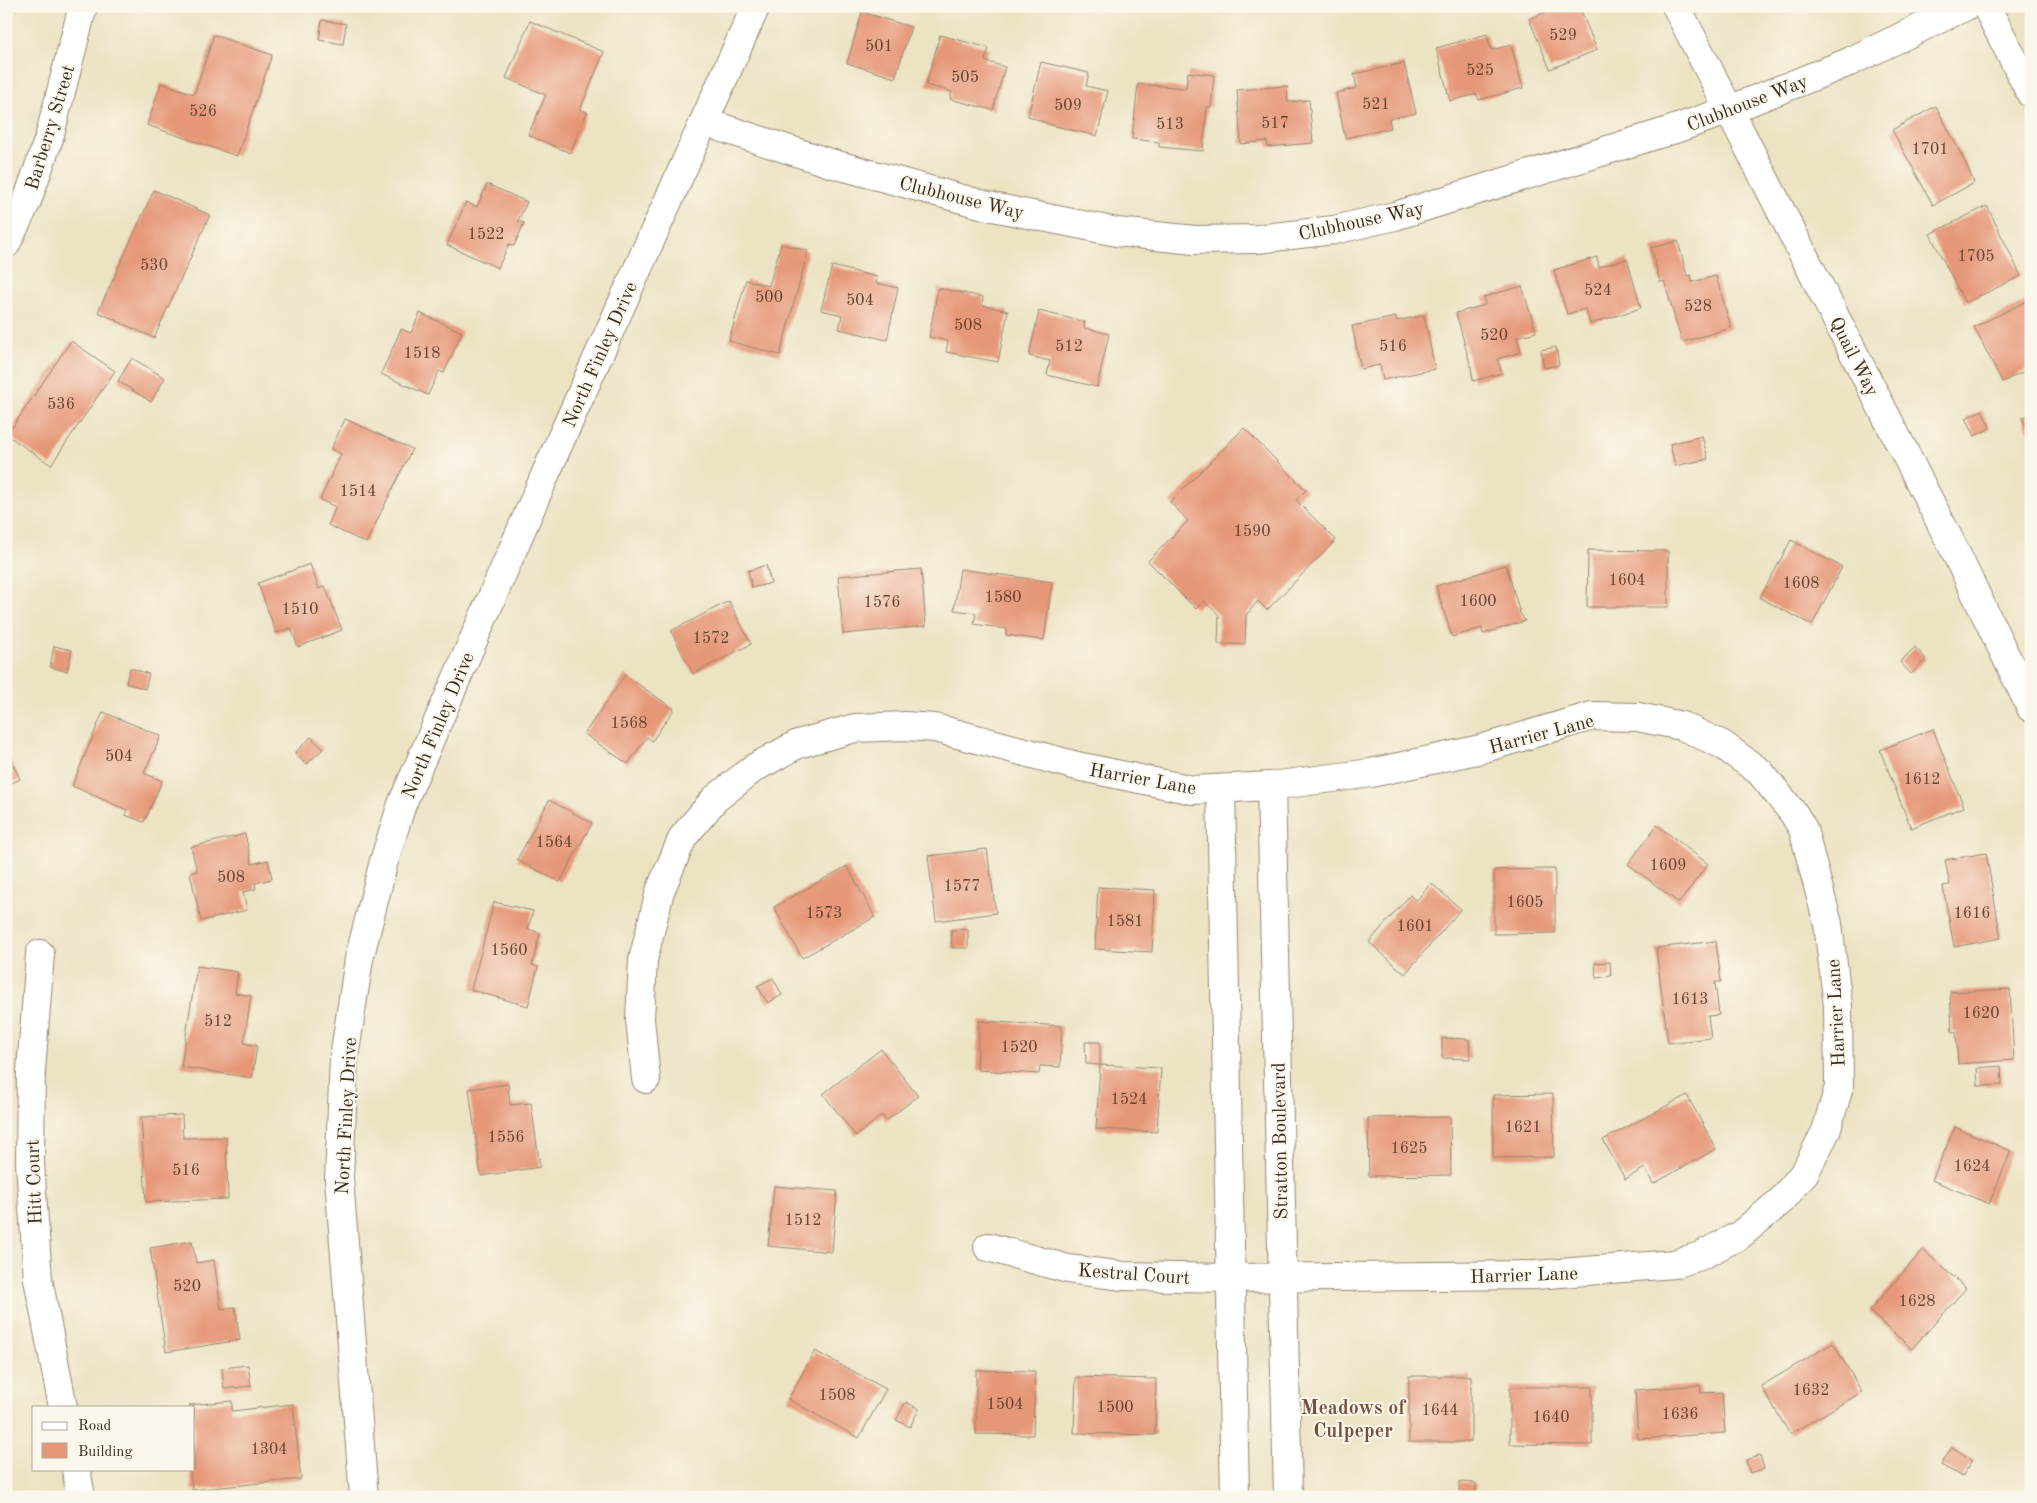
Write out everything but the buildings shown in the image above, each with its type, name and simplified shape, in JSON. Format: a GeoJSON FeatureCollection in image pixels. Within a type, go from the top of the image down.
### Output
{"type":"FeatureCollection","features":[{"type":"Feature","properties":{"kind":"street","name":"Barberry Street"},"geometry":{"type":"LineString","coordinates":[[6,244],[27,201],[49,138],[83,6]]}},
{"type":"Feature","properties":{"kind":"street","name":"North Finley Drive"},"geometry":{"type":"LineString","coordinates":[[364,1497],[338,1178],[344,1058],[359,959],[384,861],[402,804],[552,459],[756,6]]}},
{"type":"Feature","properties":{"kind":"street","name":"Quail Way"},"geometry":{"type":"LineString","coordinates":[[1676,6],[1950,541],[2031,708]]}},
{"type":"Feature","properties":{"kind":"street","name":"Clubhouse Way"},"geometry":{"type":"LineString","coordinates":[[704,122],[830,163],[988,206],[1117,232],[1195,240],[1257,239],[1334,230],[1395,216],[1672,130],[1729,110],[1849,62],[1966,6]]}},
{"type":"Feature","properties":{"kind":"street"},"geometry":{"type":"LineString","coordinates":[[1986,6],[2031,94]]}},
{"type":"Feature","properties":{"kind":"street","name":"Harrier Lane"},"geometry":{"type":"LineString","coordinates":[[646,1078],[640,1020],[643,960],[660,891],[683,837],[715,799],[754,768],[798,744],[855,728],[906,726],[935,728],[1077,766],[1192,790],[1271,786],[1371,773],[1482,749],[1592,716],[1638,716],[1682,726],[1723,745],[1760,772],[1799,821],[1803,829],[1828,924],[1838,1006],[1839,1087],[1826,1131],[1804,1172],[1782,1200],[1740,1235],[1700,1256],[1674,1264],[1535,1275],[1282,1278]]}},
{"type":"Feature","properties":{"kind":"street","name":"Stratton Boulevard"},"geometry":{"type":"LineString","coordinates":[[1271,786],[1288,1497]]}},
{"type":"Feature","properties":{"kind":"street"},"geometry":{"type":"LineString","coordinates":[[1221,789],[1235,1497]]}},
{"type":"Feature","properties":{"kind":"street","name":"Hitt Court"},"geometry":{"type":"LineString","coordinates":[[40,954],[31,1071],[30,1163],[38,1279],[63,1406]]}},
{"type":"Feature","properties":{"kind":"street","name":"Kestral Court"},"geometry":{"type":"LineString","coordinates":[[988,1247],[1068,1269],[1104,1274],[1123,1276],[1282,1278]]}},
{"type":"Feature","properties":{"kind":"street"},"geometry":{"type":"LineString","coordinates":[[76,1470],[81,1497]]}},
{"type":"Feature","properties":{"kind":"district","name":"Meadows of Culpeper"},"geometry":{"type":"Point","coordinates":[1353,1418]}}]}
